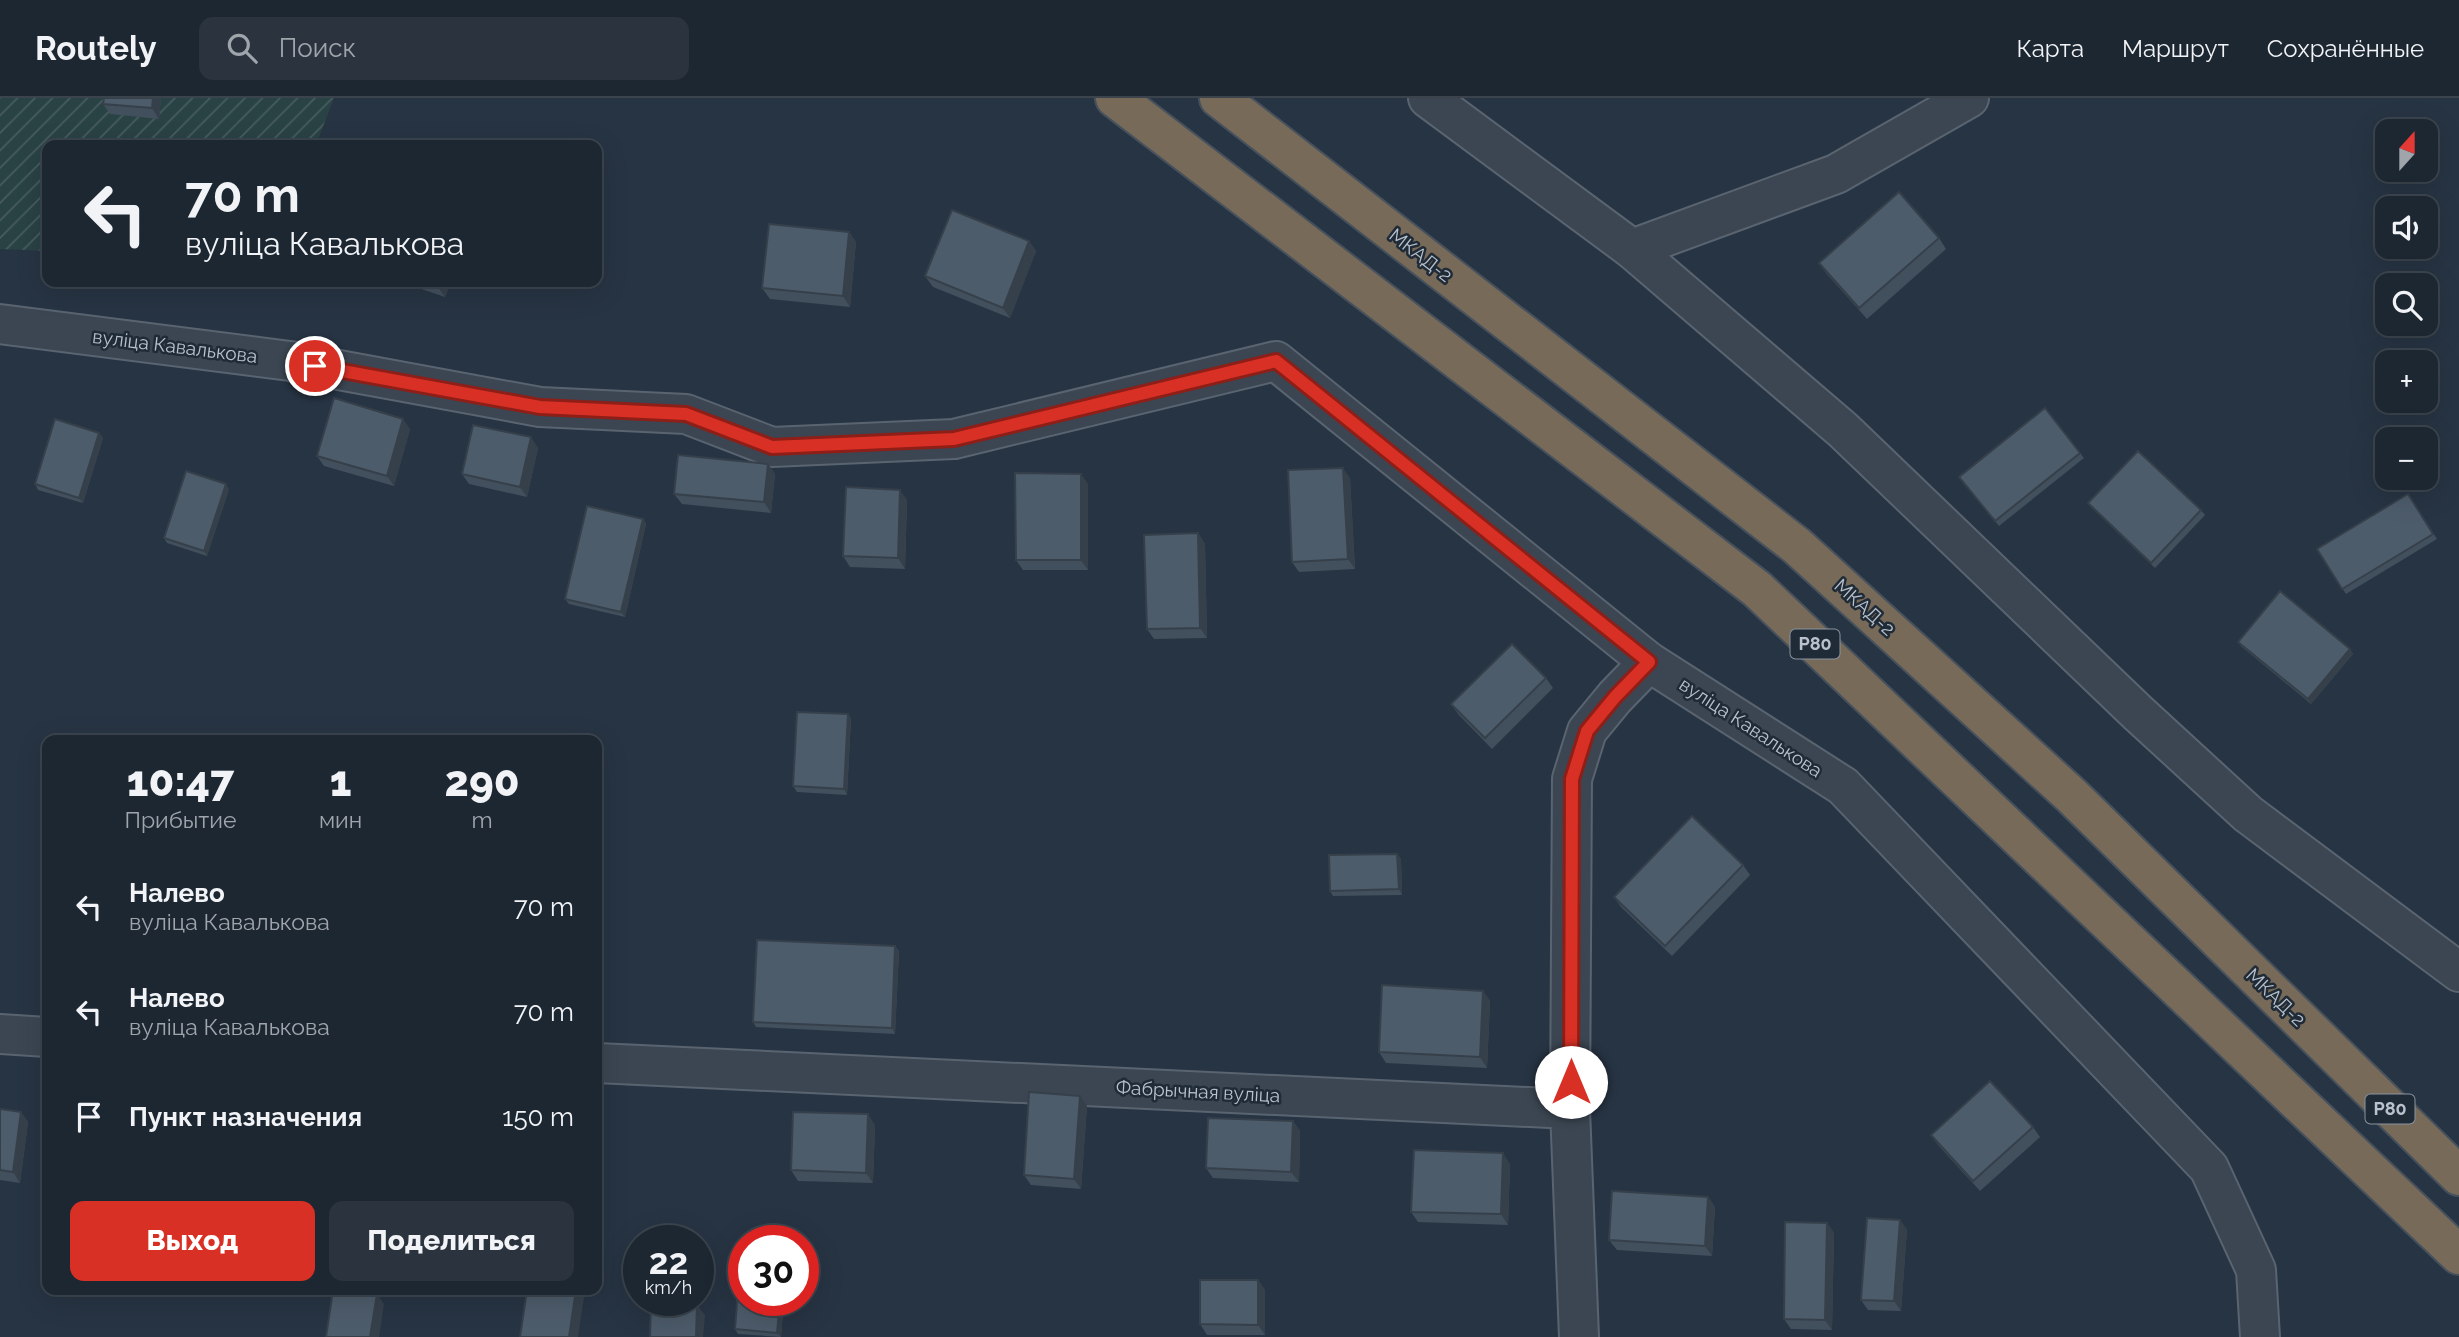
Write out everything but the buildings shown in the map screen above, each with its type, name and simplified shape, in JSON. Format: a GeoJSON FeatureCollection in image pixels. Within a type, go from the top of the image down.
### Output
{"type":"FeatureCollection","features":[{"type":"Feature","properties":{"kind":"highway","name":"Р80"},"geometry":{"type":"LineString","coordinates":[[1115,98],[1757,589],[2459,1255]]}},
{"type":"Feature","properties":{"kind":"highway","name":"МКАД-2"},"geometry":{"type":"LineString","coordinates":[[1219,98],[1797,546],[2072,796],[2459,1176]]}},
{"type":"Feature","properties":{"kind":"street"},"geometry":{"type":"LineString","coordinates":[[1428,98],[1632,249],[1843,430],[2138,713],[2248,814],[2459,972]]}},
{"type":"Feature","properties":{"kind":"street"},"geometry":{"type":"LineString","coordinates":[[1632,249],[1836,174],[1969,98]]}},
{"type":"Feature","properties":{"kind":"street","name":"вуліца Кавалькова"},"geometry":{"type":"LineString","coordinates":[[0,324],[290,361],[540,407],[686,414],[772,447],[954,439],[1276,361],[1649,662],[1843,786],[2209,1168],[2256,1270],[2260,1337]]}},
{"type":"Feature","properties":{"kind":"street"},"geometry":{"type":"LineString","coordinates":[[1579,1337],[1570,1109],[1572,779],[1587,731],[1649,662]]}},
{"type":"Feature","properties":{"kind":"street"},"geometry":{"type":"LineString","coordinates":[[0,1034],[42,1037]]}},
{"type":"Feature","properties":{"kind":"street","name":"Фабрычная вуліца"},"geometry":{"type":"LineString","coordinates":[[602,1063],[1570,1109]]}},
{"type":"Feature","properties":{"kind":"green space"},"geometry":{"type":"Polygon","coordinates":[[[0,98],[334,98],[318,140],[42,140],[42,251],[0,249],[0,98]]]}},
{"type":"Feature","properties":{"kind":"route"},"geometry":{"type":"LineString","coordinates":[[315,366],[540,407],[686,414],[772,447],[954,439],[1276,361],[1649,662],[1587,731],[1572,779],[1571,1082]]}}]}
